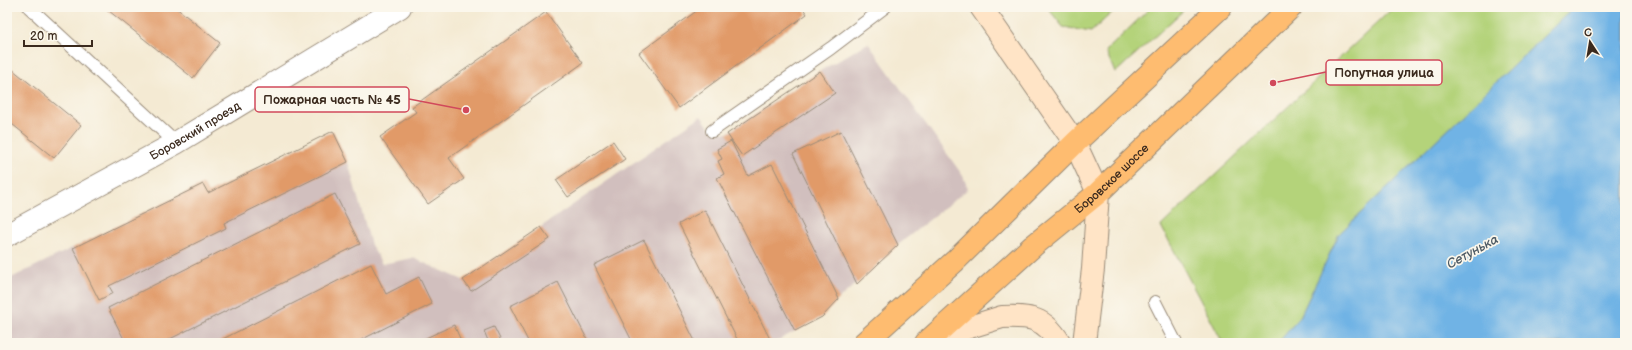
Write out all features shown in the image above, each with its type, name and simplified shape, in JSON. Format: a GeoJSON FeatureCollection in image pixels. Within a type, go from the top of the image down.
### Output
{"type":"FeatureCollection","features":[{"type":"Feature","properties":{"kind":"main road"},"geometry":{"type":"LineString","coordinates":[[981,7],[1075,143],[1098,192],[1093,269],[1084,343]]}},
{"type":"Feature","properties":{"kind":"main road"},"geometry":{"type":"LineString","coordinates":[[864,343],[955,261],[1075,143],[1221,7]]}},
{"type":"Feature","properties":{"kind":"main road","name":"Боровское шоссе"},"geometry":{"type":"LineString","coordinates":[[929,341],[1033,246],[1098,192],[1291,7]]}},
{"type":"Feature","properties":{"kind":"main road"},"geometry":{"type":"LineString","coordinates":[[929,341],[1002,317],[1022,317],[1034,318],[1041,322],[1049,328],[1060,343]]}},
{"type":"Feature","properties":{"kind":"street","name":"Боровский проезд"},"geometry":{"type":"LineString","coordinates":[[7,235],[176,143],[400,7]]}},
{"type":"Feature","properties":{"kind":"lane"},"geometry":{"type":"LineString","coordinates":[[29,7],[176,143]]}},
{"type":"Feature","properties":{"kind":"lane"},"geometry":{"type":"LineString","coordinates":[[712,131],[831,48],[885,7]]}},
{"type":"Feature","properties":{"kind":"lane"},"geometry":{"type":"LineString","coordinates":[[1155,302],[1176,343]]}},
{"type":"Feature","properties":{"kind":"shaded area"},"geometry":{"type":"Polygon","coordinates":[[[868,43],[963,176],[968,189],[898,245],[839,299],[822,317],[773,343],[7,343],[7,280],[203,184],[208,193],[333,131],[348,162],[371,245],[382,264],[413,258],[463,280],[701,116],[712,131],[727,133],[820,71],[868,43]]]}},
{"type":"Feature","properties":{"kind":"green space"},"geometry":{"type":"Polygon","coordinates":[[[1047,7],[1118,7],[1091,32],[1063,27],[1047,7]]]}},
{"type":"Feature","properties":{"kind":"green space"},"geometry":{"type":"Polygon","coordinates":[[[1151,7],[1187,7],[1115,73],[1106,51],[1151,7]]]}},
{"type":"Feature","properties":{"kind":"green space"},"geometry":{"type":"Polygon","coordinates":[[[1394,7],[1625,7],[1625,343],[1223,343],[1161,226],[1394,7]]]}},
{"type":"Feature","properties":{"kind":"water","name":"Сетунька"},"geometry":{"type":"Polygon","coordinates":[[[1574,7],[1625,7],[1625,343],[1278,343],[1300,317],[1339,234],[1574,7]]]}},
{"type":"Feature","properties":{"kind":"building"},"geometry":{"type":"Polygon","coordinates":[[[104,7],[175,7],[220,43],[193,78],[104,7]]]}},
{"type":"Feature","properties":{"kind":"building"},"geometry":{"type":"Polygon","coordinates":[[[702,7],[802,7],[807,14],[679,108],[639,53],[702,7]]]}},
{"type":"Feature","properties":{"kind":"building"},"geometry":{"type":"Polygon","coordinates":[[[546,12],[583,63],[449,158],[464,179],[428,204],[380,137],[416,112],[412,107],[546,12]]]}},
{"type":"Feature","properties":{"kind":"building"},"geometry":{"type":"Polygon","coordinates":[[[7,65],[81,125],[54,158],[7,120],[7,65]]]}},
{"type":"Feature","properties":{"kind":"building"},"geometry":{"type":"Polygon","coordinates":[[[820,71],[835,93],[742,156],[727,134],[820,71]]]}},
{"type":"Feature","properties":{"kind":"building"},"geometry":{"type":"Polygon","coordinates":[[[333,131],[348,162],[224,223],[226,228],[109,286],[113,293],[99,300],[73,248],[203,184],[208,193],[333,131]]]}},
{"type":"Feature","properties":{"kind":"building"},"geometry":{"type":"Polygon","coordinates":[[[841,131],[898,245],[857,284],[793,154],[841,131]]]}},
{"type":"Feature","properties":{"kind":"building"},"geometry":{"type":"Polygon","coordinates":[[[613,141],[625,159],[568,197],[556,180],[613,141]]]}},
{"type":"Feature","properties":{"kind":"building"},"geometry":{"type":"Polygon","coordinates":[[[731,141],[748,176],[772,164],[839,299],[822,317],[795,331],[717,178],[724,174],[718,161],[722,159],[717,149],[731,141]]]}},
{"type":"Feature","properties":{"kind":"building"},"geometry":{"type":"Polygon","coordinates":[[[335,194],[360,244],[162,343],[126,343],[108,308],[335,194]]]}},
{"type":"Feature","properties":{"kind":"building"},"geometry":{"type":"Polygon","coordinates":[[[705,210],[772,343],[739,343],[679,224],[705,210]]]}},
{"type":"Feature","properties":{"kind":"building"},"geometry":{"type":"Polygon","coordinates":[[[541,227],[550,239],[471,291],[463,280],[541,227]]]}},
{"type":"Feature","properties":{"kind":"building"},"geometry":{"type":"Polygon","coordinates":[[[644,240],[696,343],[633,343],[594,265],[644,240]]]}},
{"type":"Feature","properties":{"kind":"building"},"geometry":{"type":"Polygon","coordinates":[[[371,264],[386,294],[419,277],[432,304],[355,343],[215,343],[371,264]]]}},
{"type":"Feature","properties":{"kind":"building"},"geometry":{"type":"Polygon","coordinates":[[[558,282],[589,343],[529,343],[510,306],[558,282]]]}},
{"type":"Feature","properties":{"kind":"building"},"geometry":{"type":"Polygon","coordinates":[[[454,325],[462,343],[415,343],[454,325]]]}},
{"type":"Feature","properties":{"kind":"building"},"geometry":{"type":"Polygon","coordinates":[[[494,327],[502,343],[489,343],[484,331],[494,327]]]}},
{"type":"Feature","properties":{"kind":"place","name":"Попутная улица"},"geometry":{"type":"Point","coordinates":[1273,83]}},
{"type":"Feature","properties":{"kind":"place","name":"Пожарная часть № 45"},"geometry":{"type":"Point","coordinates":[466,110]}}]}
